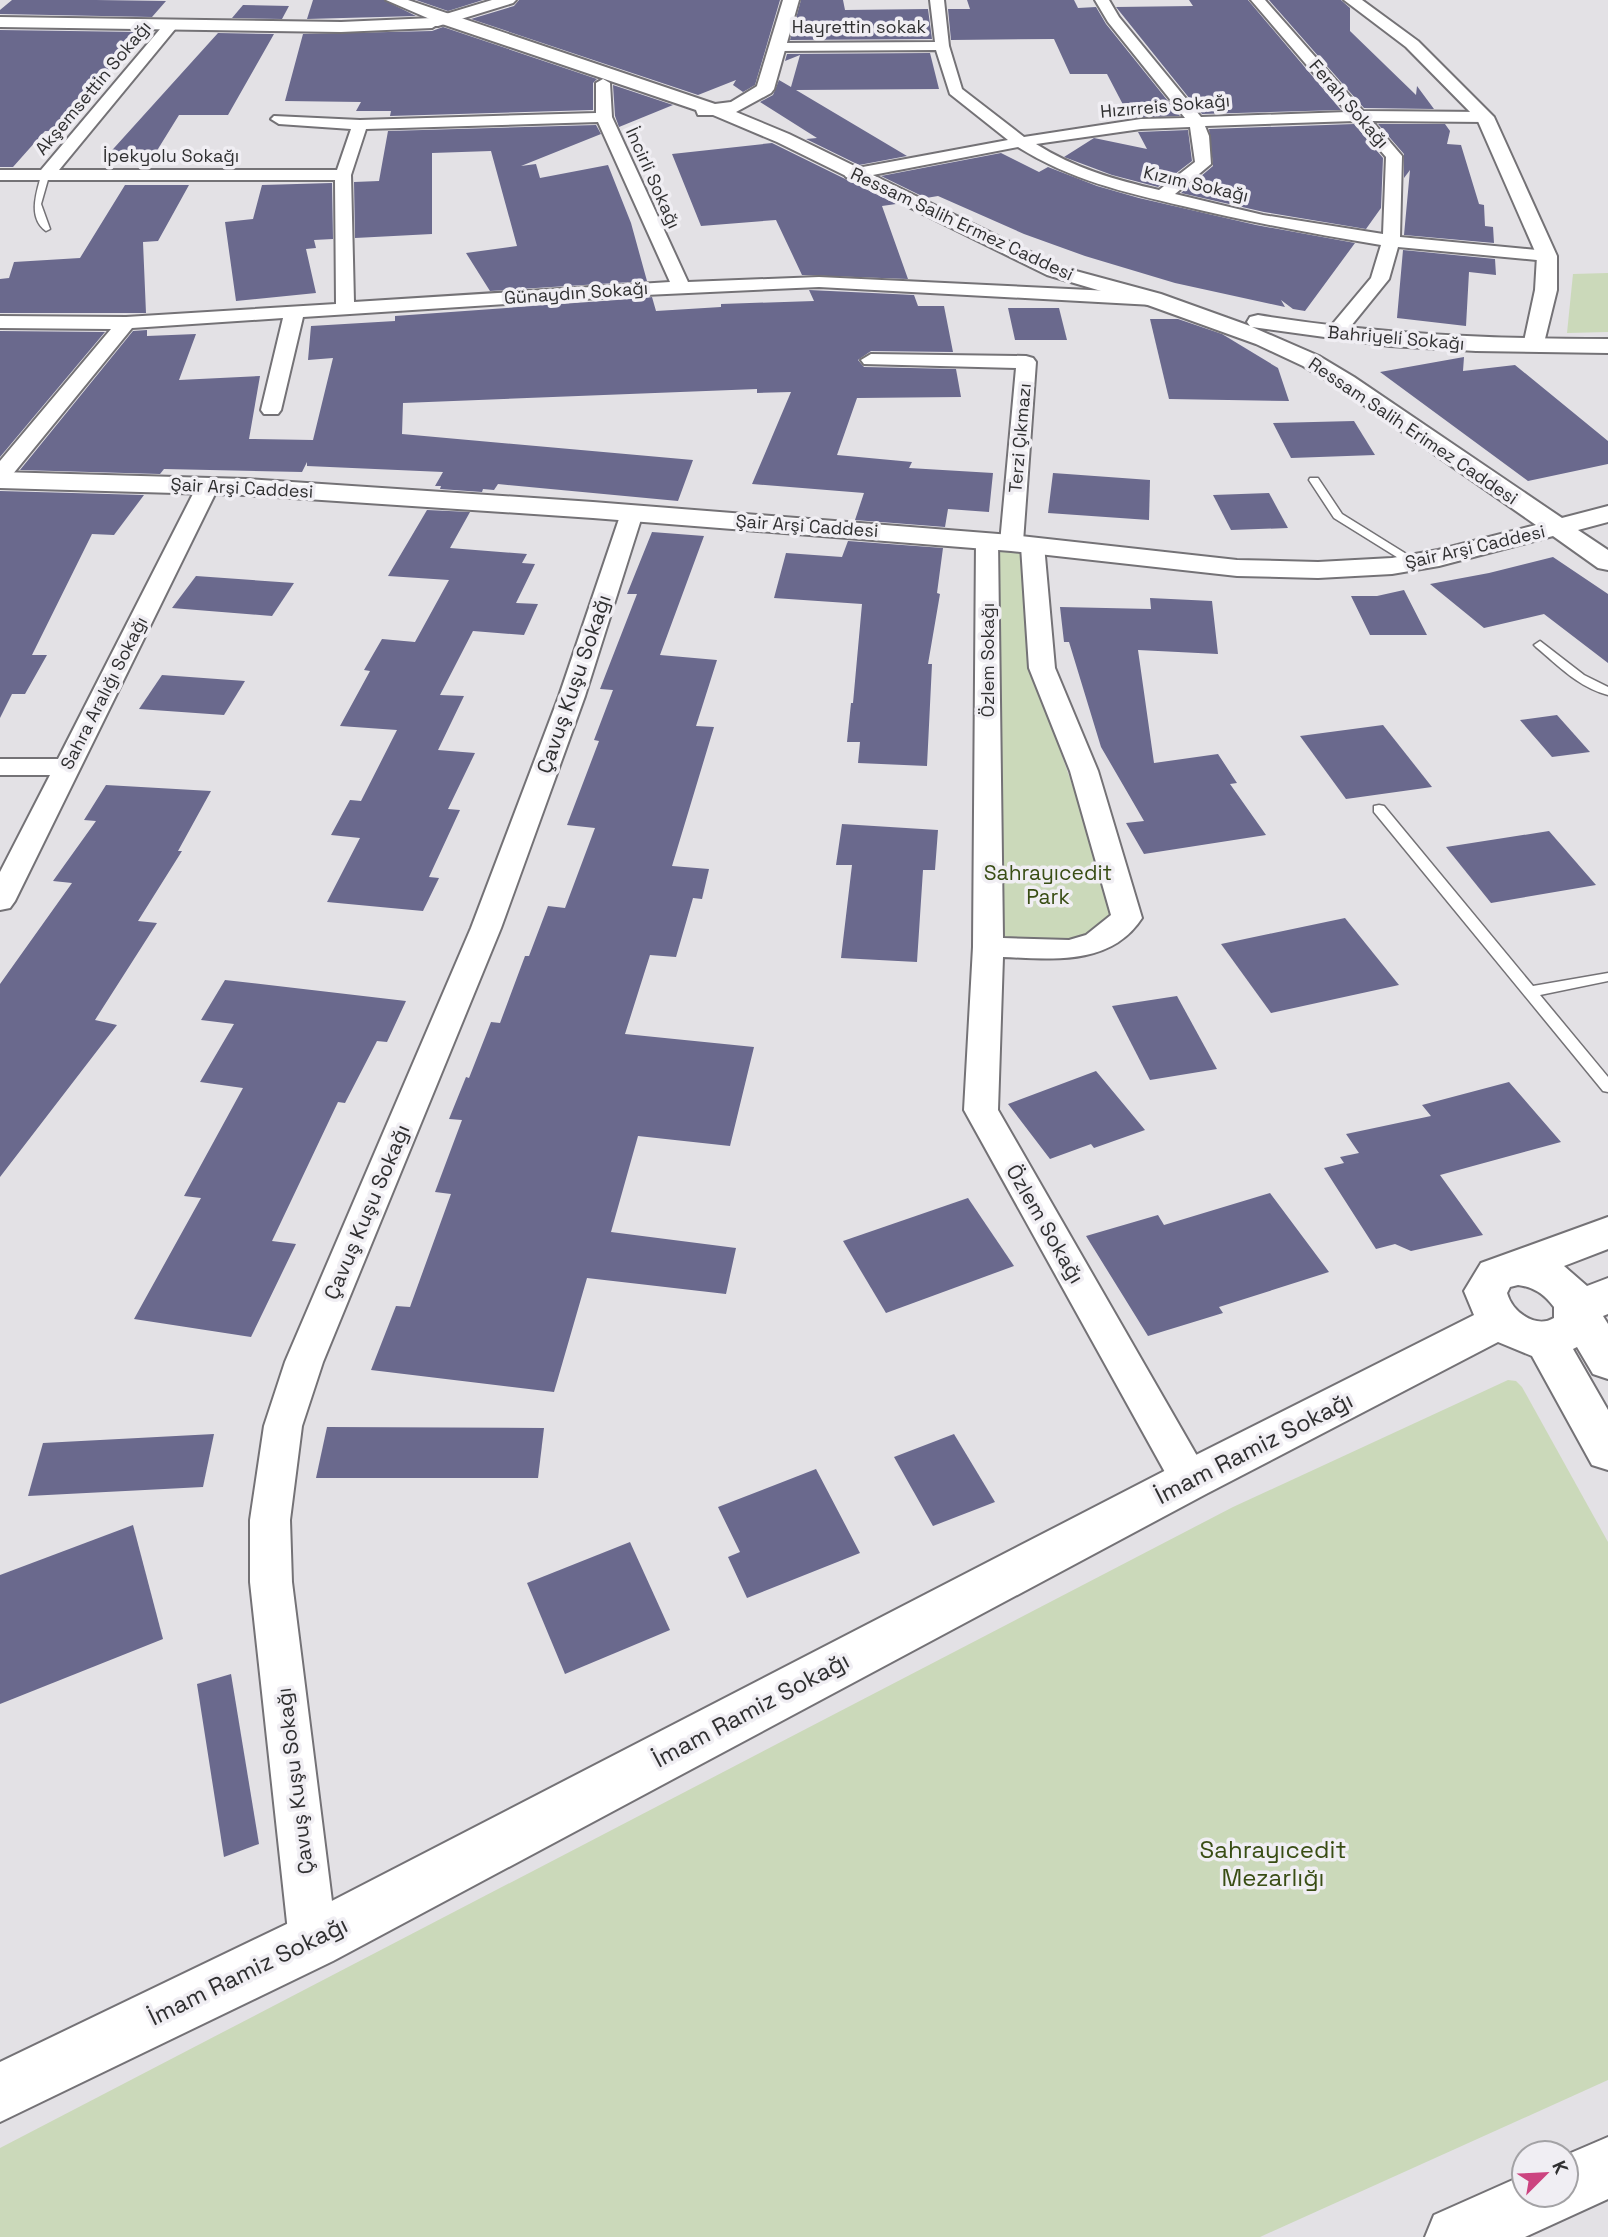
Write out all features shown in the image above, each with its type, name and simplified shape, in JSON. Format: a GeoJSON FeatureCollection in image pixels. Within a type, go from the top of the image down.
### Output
{"type":"FeatureCollection","features":[{"type":"Feature","properties":{"kind":"main road","name":"Ressam Salih Ermez Caddesi"},"geometry":{"type":"LineString","coordinates":[[377,0],[718,111],[783,138],[1054,271],[1187,310]]}},
{"type":"Feature","properties":{"kind":"main road","name":"Ressam Salih Ermez Caddesi"},"geometry":{"type":"LineString","coordinates":[[394,0],[438,21],[603,83],[739,130],[783,138]]}},
{"type":"Feature","properties":{"kind":"main road"},"geometry":{"type":"LineString","coordinates":[[0,22],[373,27],[438,21],[508,0]]}},
{"type":"Feature","properties":{"kind":"main road"},"geometry":{"type":"LineString","coordinates":[[783,138],[766,116],[765,89],[791,0]]}},
{"type":"Feature","properties":{"kind":"main road"},"geometry":{"type":"LineString","coordinates":[[1352,0],[1412,44],[1485,117],[1547,256],[1546,290],[1534,346]]}},
{"type":"Feature","properties":{"kind":"main road"},"geometry":{"type":"LineString","coordinates":[[688,112],[718,111],[736,107],[765,89]]}},
{"type":"Feature","properties":{"kind":"main road","name":"Bahriyeli Sokağı"},"geometry":{"type":"LineString","coordinates":[[1187,310],[1335,333],[1430,343],[1608,346]]}},
{"type":"Feature","properties":{"kind":"main road","name":"Ressam Salih Erimez Caddesi"},"geometry":{"type":"LineString","coordinates":[[1187,310],[1264,339],[1346,382],[1608,562]]}},
{"type":"Feature","properties":{"kind":"main road"},"geometry":{"type":"LineString","coordinates":[[1346,382],[1333,365],[1338,360],[1377,349],[1430,343]]}},
{"type":"Feature","properties":{"kind":"main road"},"geometry":{"type":"LineString","coordinates":[[1455,458],[1516,490],[1562,501],[1608,502]]}},
{"type":"Feature","properties":{"kind":"main road","name":"Şair Arşi Caddesi"},"geometry":{"type":"LineString","coordinates":[[0,477],[208,485],[632,513],[1010,543],[1237,568],[1318,570],[1412,562],[1608,514]]}},
{"type":"Feature","properties":{"kind":"main road"},"geometry":{"type":"LineString","coordinates":[[1608,1233],[1506,1270],[1496,1275],[1485,1291],[1491,1312],[1521,1330],[1608,1451]]}},
{"type":"Feature","properties":{"kind":"main road"},"geometry":{"type":"LineString","coordinates":[[1506,1270],[1531,1270],[1556,1281],[1573,1300],[1592,1303],[1608,1361]]}},
{"type":"Feature","properties":{"kind":"main road","name":"İmam Ramiz Sokağı"},"geometry":{"type":"LineString","coordinates":[[0,2093],[313,1941],[1191,1480],[1521,1330],[1558,1336],[1569,1330],[1592,1303]]}},
{"type":"Feature","properties":{"kind":"main road"},"geometry":{"type":"LineString","coordinates":[[1580,2181],[1608,2168]]}},
{"type":"Feature","properties":{"kind":"main road"},"geometry":{"type":"LineString","coordinates":[[1456,2237],[1517,2209]]}},
{"type":"Feature","properties":{"kind":"street","name":"Kızım Sokağı"},"geometry":{"type":"LineString","coordinates":[[937,0],[942,46],[955,90],[1021,142],[1057,164],[1115,185],[1263,220],[1391,241],[1547,256]]}},
{"type":"Feature","properties":{"kind":"street"},"geometry":{"type":"LineString","coordinates":[[1102,0],[1113,19],[1195,120],[1203,163],[1163,195]]}},
{"type":"Feature","properties":{"kind":"street","name":"Ferah Sokağı"},"geometry":{"type":"LineString","coordinates":[[1258,0],[1394,156],[1391,241],[1380,279],[1335,333]]}},
{"type":"Feature","properties":{"kind":"street","name":"Akşemsettin Sokağı"},"geometry":{"type":"LineString","coordinates":[[45,176],[171,25]]}},
{"type":"Feature","properties":{"kind":"street","name":"Hayrettin sokak"},"geometry":{"type":"LineString","coordinates":[[777,47],[942,46]]}},
{"type":"Feature","properties":{"kind":"street","name":"İncirli Sokağı"},"geometry":{"type":"LineString","coordinates":[[603,83],[604,117],[681,287]]}},
{"type":"Feature","properties":{"kind":"street","name":"Hızırreis Sokağı"},"geometry":{"type":"LineString","coordinates":[[852,174],[1021,142],[1141,124],[1358,116],[1485,117]]}},
{"type":"Feature","properties":{"kind":"street"},"geometry":{"type":"LineString","coordinates":[[279,119],[360,125],[604,117]]}},
{"type":"Feature","properties":{"kind":"street"},"geometry":{"type":"LineString","coordinates":[[345,310],[343,174],[360,125]]}},
{"type":"Feature","properties":{"kind":"street","name":"İpekyolu Sokağı"},"geometry":{"type":"LineString","coordinates":[[0,175],[343,174]]}},
{"type":"Feature","properties":{"kind":"street","name":"Günaydın Sokağı"},"geometry":{"type":"LineString","coordinates":[[0,322],[126,323],[681,287],[819,282],[1153,299]]}},
{"type":"Feature","properties":{"kind":"street"},"geometry":{"type":"LineString","coordinates":[[271,410],[294,314]]}},
{"type":"Feature","properties":{"kind":"street"},"geometry":{"type":"LineString","coordinates":[[0,477],[126,323]]}},
{"type":"Feature","properties":{"kind":"street","name":"Terzi Çıkmazı"},"geometry":{"type":"LineString","coordinates":[[871,360],[1026,362],[1010,543]]}},
{"type":"Feature","properties":{"kind":"street","name":"Sahra Aralığı Sokağı"},"geometry":{"type":"LineString","coordinates":[[0,901],[208,485]]}},
{"type":"Feature","properties":{"kind":"street","name":"Çavuş Kuşu Sokağı"},"geometry":{"type":"LineString","coordinates":[[313,1941],[271,1582],[270,1520],[283,1426],[304,1362],[486,928],[572,695],[632,513]]}},
{"type":"Feature","properties":{"kind":"street"},"geometry":{"type":"LineString","coordinates":[[988,947],[1069,950],[1097,942],[1127,918],[1083,771],[1042,668],[1010,543]]}},
{"type":"Feature","properties":{"kind":"street","name":"Özlem Sokağı"},"geometry":{"type":"LineString","coordinates":[[1010,543],[981,1110],[1191,1480]]}},
{"type":"Feature","properties":{"kind":"street"},"geometry":{"type":"LineString","coordinates":[[0,767],[67,767]]}},
{"type":"Feature","properties":{"kind":"lane"},"geometry":{"type":"LineString","coordinates":[[45,176],[37,204],[46,229]]}},
{"type":"Feature","properties":{"kind":"lane"},"geometry":{"type":"LineString","coordinates":[[1314,480],[1338,516],[1412,562]]}},
{"type":"Feature","properties":{"kind":"lane"},"geometry":{"type":"LineString","coordinates":[[1540,645],[1574,676],[1592,687],[1608,691]]}},
{"type":"Feature","properties":{"kind":"lane"},"geometry":{"type":"LineString","coordinates":[[1378,810],[1608,1087]]}},
{"type":"Feature","properties":{"kind":"lane"},"geometry":{"type":"LineString","coordinates":[[1529,992],[1606,977]]}},
{"type":"Feature","properties":{"kind":"green space"},"geometry":{"type":"Polygon","coordinates":[[[1608,273],[1608,332],[1567,333],[1573,274],[1608,273]]]}},
{"type":"Feature","properties":{"kind":"green space","name":"Sahrayıcedit Park"},"geometry":{"type":"Polygon","coordinates":[[[994,551],[1028,553],[1030,665],[1118,915],[1093,934],[1067,941],[992,941],[994,551]]]}},
{"type":"Feature","properties":{"kind":"green space","name":"Sahrayıcedit Mezarlığı"},"geometry":{"type":"Polygon","coordinates":[[[1508,1380],[1516,1381],[1522,1387],[1608,1542],[1608,2080],[1260,2237],[0,2237],[0,2148],[1233,1507],[1508,1380]]]}},
{"type":"Feature","properties":{"kind":"building"},"geometry":{"type":"Polygon","coordinates":[[[12,0],[166,1],[152,17],[0,14],[0,10],[12,0]]]}},
{"type":"Feature","properties":{"kind":"building"},"geometry":{"type":"Polygon","coordinates":[[[313,0],[384,0],[416,16],[307,19],[313,0]]]}},
{"type":"Feature","properties":{"kind":"building"},"geometry":{"type":"Polygon","coordinates":[[[416,0],[483,0],[448,11],[416,0]]]}},
{"type":"Feature","properties":{"kind":"building"},"geometry":{"type":"Polygon","coordinates":[[[519,0],[780,0],[755,85],[743,92],[733,85],[736,80],[698,95],[471,19],[514,6],[519,0]]]}},
{"type":"Feature","properties":{"kind":"building"},"geometry":{"type":"Polygon","coordinates":[[[801,0],[843,0],[845,10],[928,9],[932,39],[790,40],[801,0]]]}},
{"type":"Feature","properties":{"kind":"building"},"geometry":{"type":"Polygon","coordinates":[[[967,0],[1074,0],[1078,8],[1096,7],[1106,24],[1180,116],[1130,118],[1107,74],[1070,74],[1054,39],[951,40],[948,9],[970,9],[967,0]]]}},
{"type":"Feature","properties":{"kind":"building"},"geometry":{"type":"Polygon","coordinates":[[[1189,0],[1248,0],[1341,110],[1202,114],[1116,7],[1193,6],[1189,0]]]}},
{"type":"Feature","properties":{"kind":"building"},"geometry":{"type":"Polygon","coordinates":[[[1269,0],[1341,0],[1350,8],[1350,31],[1416,95],[1417,86],[1434,109],[1364,108],[1269,0]]]}},
{"type":"Feature","properties":{"kind":"building"},"geometry":{"type":"Polygon","coordinates":[[[243,5],[289,6],[282,19],[232,18],[243,5]]]}},
{"type":"Feature","properties":{"kind":"building"},"geometry":{"type":"Polygon","coordinates":[[[443,27],[597,79],[593,83],[593,110],[390,116],[391,111],[356,111],[361,102],[285,101],[303,34],[432,31],[443,27]]]}},
{"type":"Feature","properties":{"kind":"building"},"geometry":{"type":"Polygon","coordinates":[[[0,30],[140,32],[60,131],[45,131],[13,167],[0,167],[0,30]]]}},
{"type":"Feature","properties":{"kind":"building"},"geometry":{"type":"Polygon","coordinates":[[[218,33],[274,34],[228,115],[179,115],[153,157],[105,158],[218,33]]]}},
{"type":"Feature","properties":{"kind":"building"},"geometry":{"type":"Polygon","coordinates":[[[930,53],[939,89],[796,90],[907,156],[859,165],[806,139],[817,138],[760,102],[773,95],[779,80],[791,87],[800,55],[785,61],[787,54],[930,53]]]}},
{"type":"Feature","properties":{"kind":"building"},"geometry":{"type":"Polygon","coordinates":[[[613,85],[673,105],[619,127],[615,116],[613,85]]]}},
{"type":"Feature","properties":{"kind":"building"},"geometry":{"type":"Polygon","coordinates":[[[1354,124],[1383,158],[1381,208],[1366,229],[1264,212],[1181,193],[1213,166],[1209,129],[1354,124]]]}},
{"type":"Feature","properties":{"kind":"building"},"geometry":{"type":"Polygon","coordinates":[[[1378,124],[1445,124],[1450,131],[1447,144],[1461,145],[1479,204],[1484,205],[1485,226],[1493,227],[1494,243],[1404,235],[1410,170],[1404,178],[1404,154],[1378,124]]]}},
{"type":"Feature","properties":{"kind":"building"},"geometry":{"type":"Polygon","coordinates":[[[596,125],[601,134],[521,166],[536,164],[540,178],[608,165],[631,223],[647,281],[490,291],[466,253],[517,246],[491,151],[432,153],[432,234],[355,238],[354,182],[379,181],[388,131],[596,125]]]}},
{"type":"Feature","properties":{"kind":"building"},"geometry":{"type":"Polygon","coordinates":[[[1188,130],[1192,161],[1158,187],[1112,175],[1064,157],[1094,138],[1147,149],[1138,132],[1188,130]]]}},
{"type":"Feature","properties":{"kind":"building"},"geometry":{"type":"Polygon","coordinates":[[[772,143],[896,204],[882,206],[908,279],[802,275],[776,220],[701,226],[672,154],[772,143]]]}},
{"type":"Feature","properties":{"kind":"building"},"geometry":{"type":"Polygon","coordinates":[[[1001,153],[1039,172],[1048,167],[1097,186],[1139,198],[1256,225],[1355,243],[1305,311],[1293,309],[1281,300],[1285,307],[1175,283],[1085,256],[1024,234],[938,196],[926,198],[881,176],[1001,153]]]}},
{"type":"Feature","properties":{"kind":"building"},"geometry":{"type":"Polygon","coordinates":[[[332,183],[333,239],[314,240],[316,248],[306,249],[316,293],[236,301],[225,222],[253,219],[262,185],[332,183]]]}},
{"type":"Feature","properties":{"kind":"building"},"geometry":{"type":"Polygon","coordinates":[[[125,185],[189,185],[158,241],[143,242],[146,313],[0,313],[0,279],[9,278],[14,262],[80,258],[125,185]]]}},
{"type":"Feature","properties":{"kind":"building"},"geometry":{"type":"Polygon","coordinates":[[[1403,250],[1495,259],[1496,275],[1469,272],[1466,326],[1397,318],[1403,250]]]}},
{"type":"Feature","properties":{"kind":"building"},"geometry":{"type":"Polygon","coordinates":[[[809,290],[914,295],[918,306],[944,306],[953,352],[871,351],[858,360],[864,367],[956,369],[961,397],[857,398],[837,455],[912,462],[909,468],[993,473],[989,512],[948,509],[945,527],[855,520],[864,493],[752,484],[791,392],[757,393],[757,389],[403,403],[402,434],[693,460],[678,501],[498,484],[494,490],[483,489],[482,492],[440,489],[441,486],[435,486],[443,472],[307,466],[307,462],[302,472],[164,469],[160,474],[20,470],[133,331],[147,330],[147,336],[196,334],[179,380],[260,376],[249,439],[313,440],[333,358],[308,360],[311,326],[395,321],[395,316],[652,297],[656,311],[721,307],[721,304],[814,301],[809,290]]]}},
{"type":"Feature","properties":{"kind":"building"},"geometry":{"type":"Polygon","coordinates":[[[1008,308],[1059,308],[1067,340],[1015,340],[1008,308]]]}},
{"type":"Feature","properties":{"kind":"building"},"geometry":{"type":"Polygon","coordinates":[[[1150,319],[1178,319],[1222,334],[1278,368],[1289,401],[1169,399],[1150,319]]]}},
{"type":"Feature","properties":{"kind":"building"},"geometry":{"type":"Polygon","coordinates":[[[0,331],[105,332],[0,457],[0,331]]]}},
{"type":"Feature","properties":{"kind":"building"},"geometry":{"type":"Polygon","coordinates":[[[1464,357],[1463,371],[1515,365],[1608,441],[1608,464],[1528,481],[1380,372],[1464,357]]]}},
{"type":"Feature","properties":{"kind":"building"},"geometry":{"type":"Polygon","coordinates":[[[1354,421],[1375,455],[1291,458],[1273,423],[1354,421]]]}},
{"type":"Feature","properties":{"kind":"building"},"geometry":{"type":"Polygon","coordinates":[[[1053,473],[1150,480],[1149,520],[1048,513],[1053,473]]]}},
{"type":"Feature","properties":{"kind":"building"},"geometry":{"type":"Polygon","coordinates":[[[0,491],[144,495],[114,535],[92,534],[32,655],[47,655],[25,694],[12,694],[0,718],[0,491]]]}},
{"type":"Feature","properties":{"kind":"building"},"geometry":{"type":"Polygon","coordinates":[[[1269,493],[1288,528],[1231,530],[1213,495],[1269,493]]]}},
{"type":"Feature","properties":{"kind":"building"},"geometry":{"type":"Polygon","coordinates":[[[427,510],[470,512],[450,548],[527,554],[522,563],[535,564],[516,603],[538,604],[524,635],[473,631],[440,695],[464,696],[438,750],[475,753],[448,809],[460,810],[429,877],[439,878],[423,911],[327,902],[360,838],[331,835],[350,800],[361,801],[397,730],[340,726],[370,671],[364,670],[382,639],[415,642],[449,580],[388,576],[427,510]]]}},
{"type":"Feature","properties":{"kind":"building"},"geometry":{"type":"Polygon","coordinates":[[[652,532],[704,536],[660,655],[717,660],[696,726],[714,727],[672,866],[709,869],[702,899],[693,898],[676,957],[650,955],[625,1034],[754,1047],[730,1146],[638,1136],[611,1232],[736,1248],[726,1294],[587,1278],[554,1392],[371,1370],[396,1306],[410,1307],[451,1194],[435,1192],[462,1120],[449,1119],[466,1077],[469,1078],[491,1022],[500,1023],[525,956],[529,956],[548,906],[565,908],[595,828],[567,825],[599,741],[594,740],[613,690],[600,689],[637,594],[627,594],[652,532]]]}},
{"type":"Feature","properties":{"kind":"building"},"geometry":{"type":"Polygon","coordinates":[[[848,541],[943,548],[937,593],[940,594],[928,664],[932,664],[927,766],[858,763],[860,742],[847,742],[862,604],[774,598],[786,553],[842,557],[848,541]]]}},
{"type":"Feature","properties":{"kind":"building"},"geometry":{"type":"Polygon","coordinates":[[[1553,557],[1608,594],[1608,663],[1544,614],[1484,628],[1430,584],[1489,573],[1553,557]]]}},
{"type":"Feature","properties":{"kind":"building"},"geometry":{"type":"Polygon","coordinates":[[[196,576],[294,583],[272,616],[172,608],[196,576]]]}},
{"type":"Feature","properties":{"kind":"building"},"geometry":{"type":"Polygon","coordinates":[[[1404,590],[1427,635],[1370,635],[1351,596],[1377,596],[1404,590]]]}},
{"type":"Feature","properties":{"kind":"building"},"geometry":{"type":"Polygon","coordinates":[[[1150,598],[1212,601],[1218,654],[1138,650],[1154,763],[1218,754],[1237,783],[1230,784],[1266,835],[1144,854],[1126,823],[1144,821],[1101,747],[1069,642],[1064,642],[1060,607],[1151,609],[1150,598]]]}},
{"type":"Feature","properties":{"kind":"building"},"geometry":{"type":"Polygon","coordinates":[[[162,675],[245,681],[224,715],[139,709],[162,675]]]}},
{"type":"Feature","properties":{"kind":"building"},"geometry":{"type":"Polygon","coordinates":[[[1557,715],[1590,752],[1552,757],[1520,720],[1557,715]]]}},
{"type":"Feature","properties":{"kind":"building"},"geometry":{"type":"Polygon","coordinates":[[[1383,725],[1432,787],[1346,799],[1300,736],[1383,725]]]}},
{"type":"Feature","properties":{"kind":"building"},"geometry":{"type":"Polygon","coordinates":[[[106,785],[211,791],[178,851],[182,851],[138,921],[157,923],[95,1020],[117,1025],[0,1177],[0,984],[72,883],[53,881],[96,821],[84,820],[106,785]]]}},
{"type":"Feature","properties":{"kind":"building"},"geometry":{"type":"Polygon","coordinates":[[[842,824],[938,830],[935,870],[923,870],[917,962],[841,958],[852,865],[836,865],[842,824]]]}},
{"type":"Feature","properties":{"kind":"building"},"geometry":{"type":"Polygon","coordinates":[[[1549,831],[1596,885],[1491,903],[1446,847],[1549,831]]]}},
{"type":"Feature","properties":{"kind":"building"},"geometry":{"type":"Polygon","coordinates":[[[1345,918],[1399,985],[1271,1013],[1221,944],[1345,918]]]}},
{"type":"Feature","properties":{"kind":"building"},"geometry":{"type":"Polygon","coordinates":[[[225,980],[406,1001],[387,1042],[377,1041],[345,1103],[338,1102],[272,1241],[296,1244],[251,1337],[134,1319],[201,1198],[184,1196],[243,1088],[200,1082],[234,1024],[201,1020],[225,980]]]}},
{"type":"Feature","properties":{"kind":"building"},"geometry":{"type":"Polygon","coordinates":[[[1177,996],[1217,1069],[1150,1080],[1112,1006],[1177,996]]]}},
{"type":"Feature","properties":{"kind":"building"},"geometry":{"type":"Polygon","coordinates":[[[1096,1071],[1145,1130],[1094,1148],[1091,1144],[1050,1159],[1008,1104],[1096,1071]]]}},
{"type":"Feature","properties":{"kind":"building"},"geometry":{"type":"Polygon","coordinates":[[[1509,1082],[1561,1142],[1440,1175],[1483,1235],[1411,1251],[1395,1244],[1376,1249],[1324,1168],[1344,1163],[1340,1157],[1359,1153],[1346,1134],[1431,1116],[1422,1105],[1509,1082]]]}},
{"type":"Feature","properties":{"kind":"building"},"geometry":{"type":"Polygon","coordinates":[[[1270,1193],[1329,1272],[1219,1307],[1223,1313],[1148,1336],[1086,1236],[1158,1215],[1164,1225],[1270,1193]]]}},
{"type":"Feature","properties":{"kind":"building"},"geometry":{"type":"Polygon","coordinates":[[[968,1198],[1014,1266],[886,1313],[843,1241],[968,1198]]]}},
{"type":"Feature","properties":{"kind":"building"},"geometry":{"type":"Polygon","coordinates":[[[327,1427],[544,1428],[538,1478],[316,1478],[327,1427]]]}},
{"type":"Feature","properties":{"kind":"building"},"geometry":{"type":"Polygon","coordinates":[[[214,1434],[203,1487],[28,1496],[43,1443],[214,1434]]]}},
{"type":"Feature","properties":{"kind":"building"},"geometry":{"type":"Polygon","coordinates":[[[954,1434],[995,1502],[933,1526],[894,1457],[954,1434]]]}},
{"type":"Feature","properties":{"kind":"building"},"geometry":{"type":"Polygon","coordinates":[[[816,1469],[860,1553],[747,1598],[728,1557],[740,1552],[718,1507],[816,1469]]]}},
{"type":"Feature","properties":{"kind":"building"},"geometry":{"type":"Polygon","coordinates":[[[133,1525],[163,1639],[0,1704],[0,1575],[133,1525]]]}},
{"type":"Feature","properties":{"kind":"building"},"geometry":{"type":"Polygon","coordinates":[[[630,1542],[670,1630],[565,1674],[527,1583],[630,1542]]]}},
{"type":"Feature","properties":{"kind":"building"},"geometry":{"type":"Polygon","coordinates":[[[231,1674],[259,1844],[224,1857],[197,1684],[231,1674]]]}}]}
